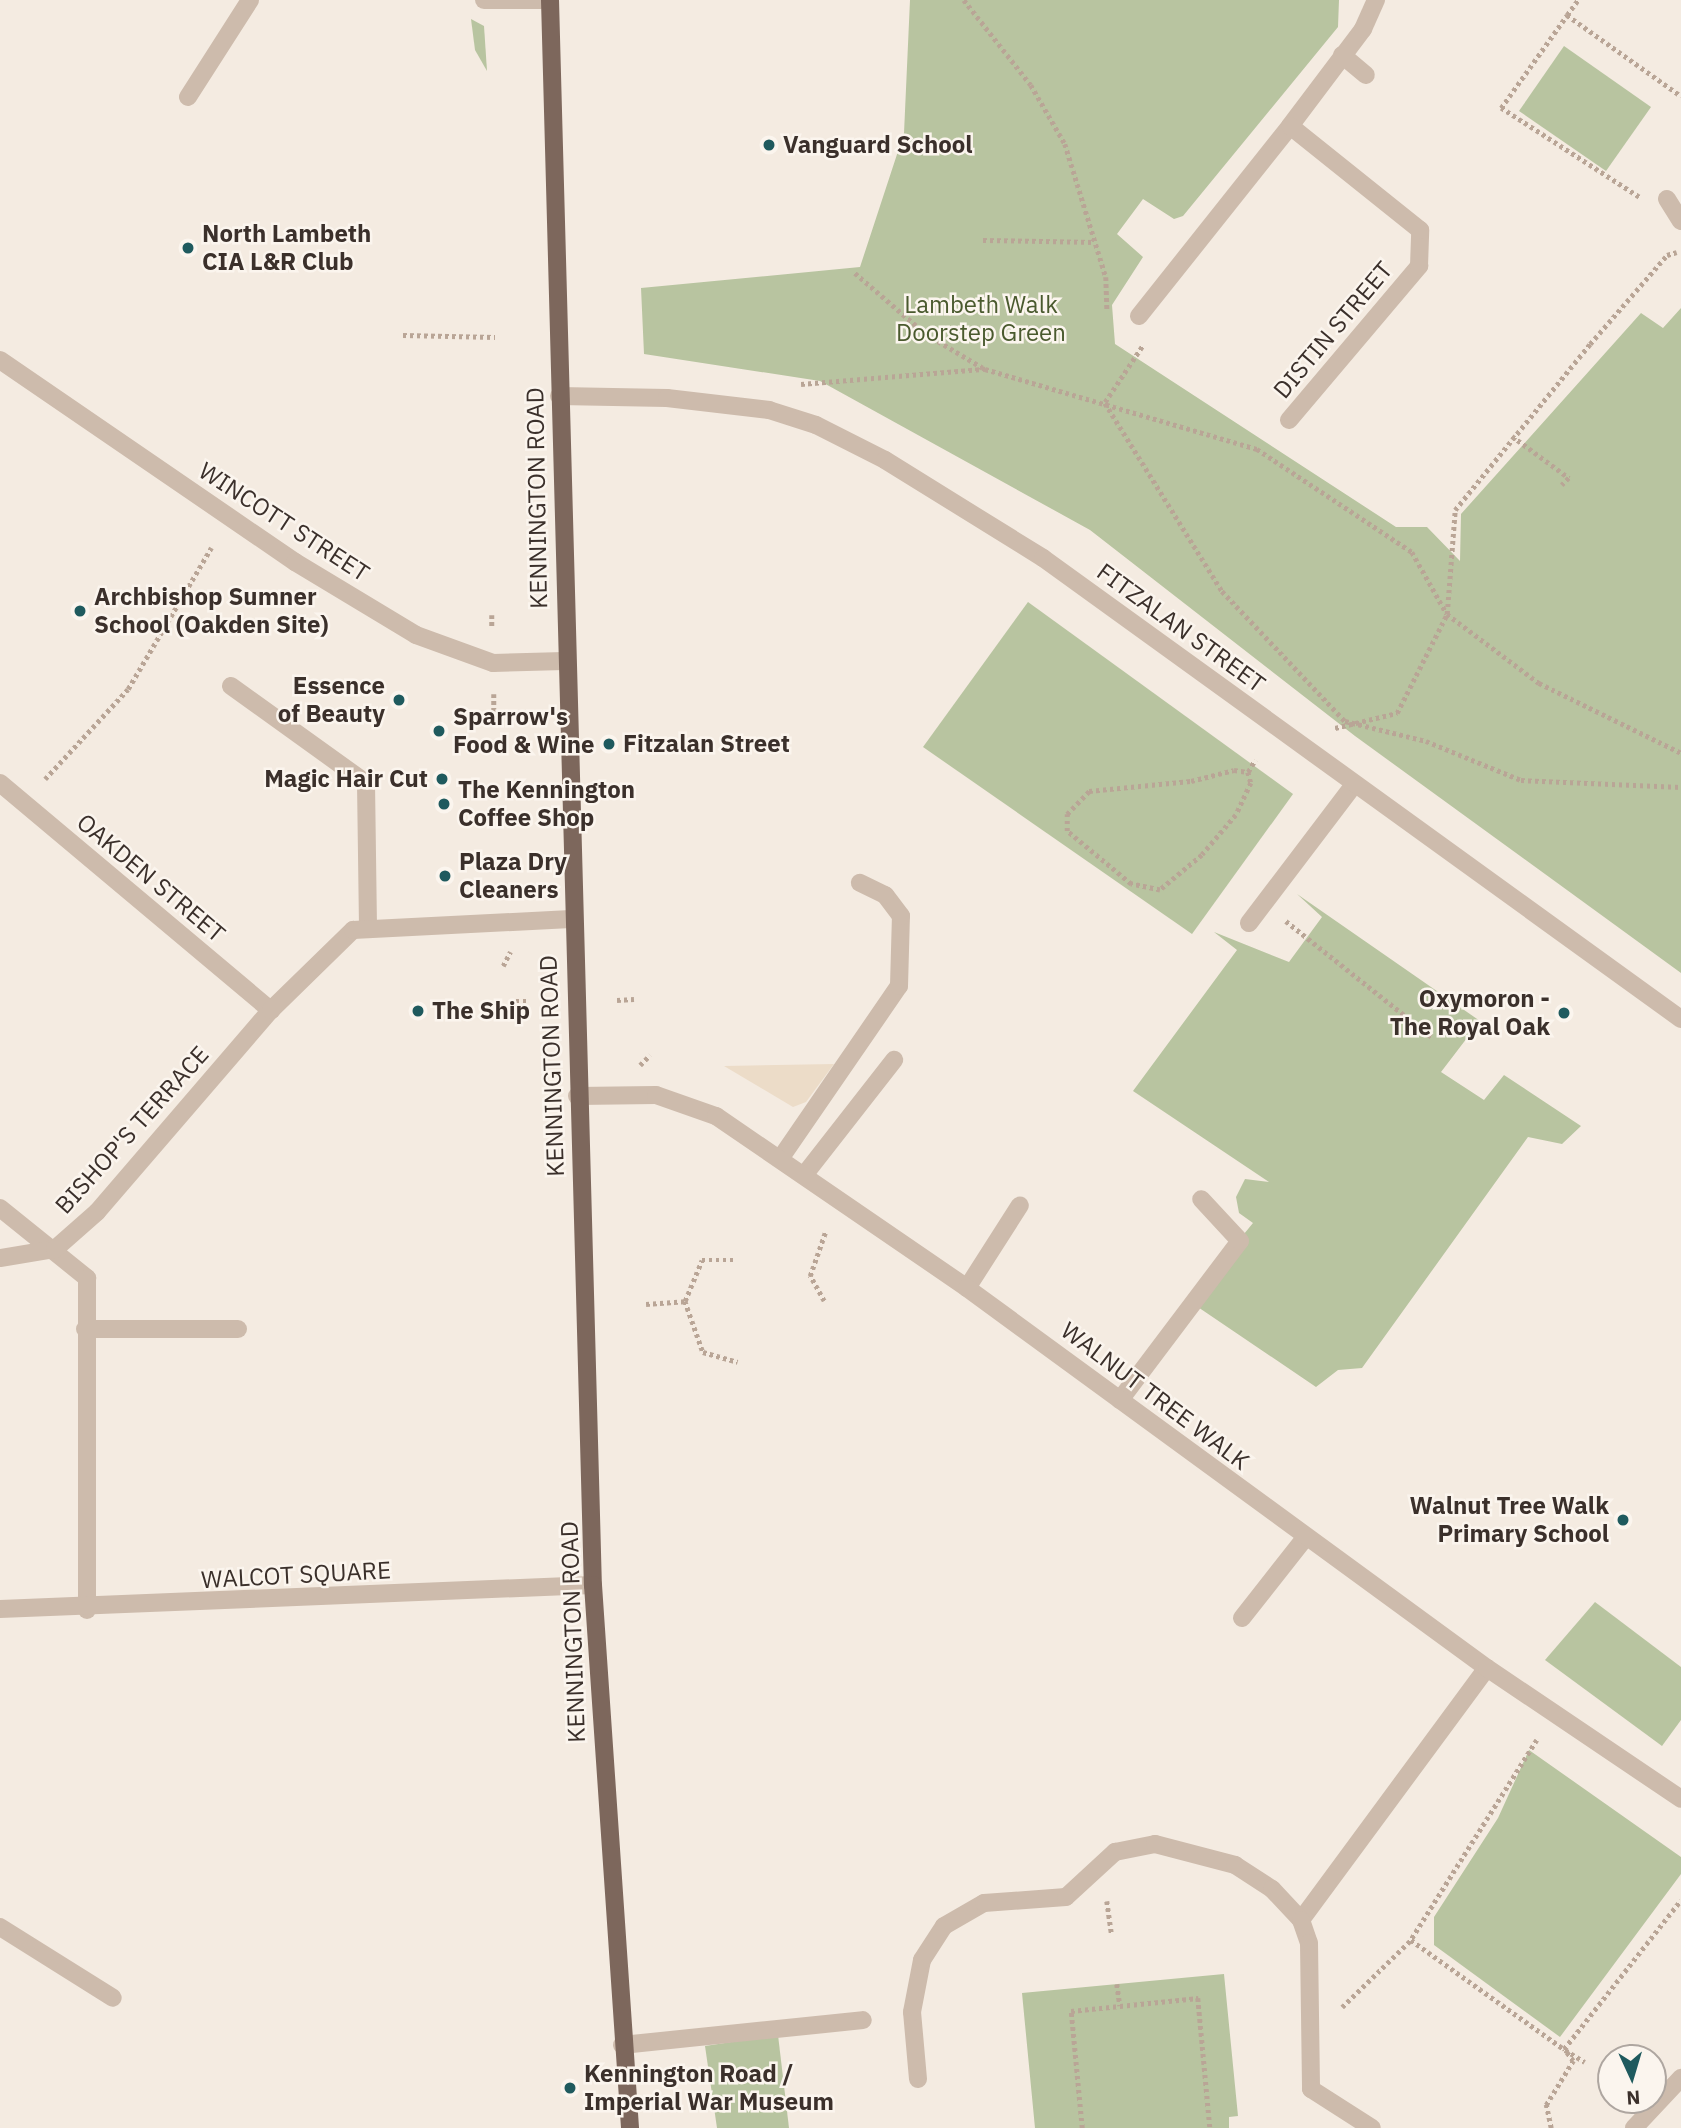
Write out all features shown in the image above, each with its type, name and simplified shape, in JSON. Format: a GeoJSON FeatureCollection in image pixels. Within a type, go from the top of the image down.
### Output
{"type":"FeatureCollection","features":[{"type":"Feature","properties":{"kind":"main road","name":"KENNINGTON ROAD"},"geometry":{"type":"LineString","coordinates":[[550,0],[564,661],[593,1585],[622,2045],[630,2128]]}},
{"type":"Feature","properties":{"kind":"street"},"geometry":{"type":"LineString","coordinates":[[188,97],[250,0]]}},
{"type":"Feature","properties":{"kind":"street"},"geometry":{"type":"LineString","coordinates":[[484,0],[541,0]]}},
{"type":"Feature","properties":{"kind":"street"},"geometry":{"type":"LineString","coordinates":[[1138,325],[1342,55],[1376,0]]}},
{"type":"Feature","properties":{"kind":"street"},"geometry":{"type":"LineString","coordinates":[[1342,55],[1366,75]]}},
{"type":"Feature","properties":{"kind":"street","name":"DISTIN STREET"},"geometry":{"type":"LineString","coordinates":[[1289,420],[1419,266],[1420,230],[1290,126]]}},
{"type":"Feature","properties":{"kind":"street"},"geometry":{"type":"LineString","coordinates":[[1667,199],[1681,221]]}},
{"type":"Feature","properties":{"kind":"street","name":"WINCOTT STREET"},"geometry":{"type":"LineString","coordinates":[[0,360],[295,562],[416,635],[493,663],[564,661]]}},
{"type":"Feature","properties":{"kind":"street","name":"FITZALAN STREET"},"geometry":{"type":"LineString","coordinates":[[559,396],[679,400],[769,410],[816,425],[886,460],[1043,558],[1353,786],[1681,1019]]}},
{"type":"Feature","properties":{"kind":"street"},"geometry":{"type":"LineString","coordinates":[[231,686],[366,783],[368,927]]}},
{"type":"Feature","properties":{"kind":"street","name":"OAKDEN STREET"},"geometry":{"type":"LineString","coordinates":[[0,783],[271,1010]]}},
{"type":"Feature","properties":{"kind":"street"},"geometry":{"type":"LineString","coordinates":[[1250,923],[1353,786]]}},
{"type":"Feature","properties":{"kind":"street"},"geometry":{"type":"LineString","coordinates":[[780,1159],[899,986],[901,916],[885,895],[860,883]]}},
{"type":"Feature","properties":{"kind":"street","name":"BISHOP'S TERRACE"},"geometry":{"type":"LineString","coordinates":[[87,1610],[87,1278],[55,1249],[97,1212],[271,1010],[341,938],[368,927],[571,919]]}},
{"type":"Feature","properties":{"kind":"street"},"geometry":{"type":"LineString","coordinates":[[805,1174],[894,1060]]}},
{"type":"Feature","properties":{"kind":"street","name":"WALNUT TREE WALK"},"geometry":{"type":"LineString","coordinates":[[578,1096],[676,1098],[716,1115],[967,1288],[1305,1538],[1487,1668],[1678,1792]]}},
{"type":"Feature","properties":{"kind":"street"},"geometry":{"type":"LineString","coordinates":[[1120,1400],[1240,1241],[1201,1199]]}},
{"type":"Feature","properties":{"kind":"street"},"geometry":{"type":"LineString","coordinates":[[967,1288],[1020,1205]]}},
{"type":"Feature","properties":{"kind":"street"},"geometry":{"type":"LineString","coordinates":[[0,1209],[55,1249]]}},
{"type":"Feature","properties":{"kind":"street"},"geometry":{"type":"LineString","coordinates":[[0,1258],[55,1249]]}},
{"type":"Feature","properties":{"kind":"street"},"geometry":{"type":"LineString","coordinates":[[85,1329],[238,1329]]}},
{"type":"Feature","properties":{"kind":"street"},"geometry":{"type":"LineString","coordinates":[[1242,1618],[1305,1538]]}},
{"type":"Feature","properties":{"kind":"street","name":"WALCOT SQUARE"},"geometry":{"type":"LineString","coordinates":[[0,1609],[87,1610],[593,1585]]}},
{"type":"Feature","properties":{"kind":"street"},"geometry":{"type":"LineString","coordinates":[[1301,1920],[1487,1668]]}},
{"type":"Feature","properties":{"kind":"street"},"geometry":{"type":"LineString","coordinates":[[918,2079],[912,2012],[922,1960],[944,1926],[984,1903],[1066,1897],[1115,1852],[1155,1844],[1235,1865],[1301,1920],[1309,1942],[1313,2026],[1311,2089],[1372,2128]]}},
{"type":"Feature","properties":{"kind":"street"},"geometry":{"type":"LineString","coordinates":[[0,1927],[113,1998]]}},
{"type":"Feature","properties":{"kind":"street"},"geometry":{"type":"LineString","coordinates":[[622,2045],[863,2020]]}},
{"type":"Feature","properties":{"kind":"street"},"geometry":{"type":"LineString","coordinates":[[1634,2128],[1681,2078]]}},
{"type":"Feature","properties":{"kind":"path"},"geometry":{"type":"LineString","coordinates":[[964,0],[1031,85],[1065,144],[1106,277],[1107,310],[1116,318]]}},
{"type":"Feature","properties":{"kind":"path"},"geometry":{"type":"LineString","coordinates":[[1578,0],[1501,108],[1631,196],[1667,199]]}},
{"type":"Feature","properties":{"kind":"path"},"geometry":{"type":"LineString","coordinates":[[1567,15],[1681,96]]}},
{"type":"Feature","properties":{"kind":"path"},"geometry":{"type":"LineString","coordinates":[[983,240],[1095,242]]}},
{"type":"Feature","properties":{"kind":"path"},"geometry":{"type":"LineString","coordinates":[[1335,728],[1345,721],[1397,713],[1447,614],[1455,510],[1512,436],[1667,255],[1681,251]]}},
{"type":"Feature","properties":{"kind":"path"},"geometry":{"type":"LineString","coordinates":[[855,273],[926,334],[985,369],[1105,402],[1262,451],[1412,552],[1447,614],[1539,683],[1681,753]]}},
{"type":"Feature","properties":{"kind":"path"},"geometry":{"type":"LineString","coordinates":[[1135,320],[1138,325],[1146,341],[1135,320]]}},
{"type":"Feature","properties":{"kind":"path"},"geometry":{"type":"LineString","coordinates":[[403,335],[495,337]]}},
{"type":"Feature","properties":{"kind":"path"},"geometry":{"type":"LineString","coordinates":[[1105,402],[1146,341]]}},
{"type":"Feature","properties":{"kind":"path"},"geometry":{"type":"LineString","coordinates":[[801,384],[985,369]]}},
{"type":"Feature","properties":{"kind":"path"},"geometry":{"type":"LineString","coordinates":[[1105,402],[1222,591],[1345,721],[1426,741],[1521,780],[1681,787]]}},
{"type":"Feature","properties":{"kind":"path"},"geometry":{"type":"LineString","coordinates":[[1512,436],[1569,478],[1562,485]]}},
{"type":"Feature","properties":{"kind":"path"},"geometry":{"type":"LineString","coordinates":[[45,780],[128,689],[211,548]]}},
{"type":"Feature","properties":{"kind":"path"},"geometry":{"type":"LineString","coordinates":[[492,615],[492,626]]}},
{"type":"Feature","properties":{"kind":"path"},"geometry":{"type":"LineString","coordinates":[[494,694],[494,712]]}},
{"type":"Feature","properties":{"kind":"path"},"geometry":{"type":"LineString","coordinates":[[1248,772],[1089,791],[1066,814],[1067,831],[1132,884],[1160,890],[1202,855],[1236,815],[1251,783],[1248,772],[1255,761]]}},
{"type":"Feature","properties":{"kind":"path"},"geometry":{"type":"LineString","coordinates":[[1263,903],[1433,1038]]}},
{"type":"Feature","properties":{"kind":"path"},"geometry":{"type":"LineString","coordinates":[[503,966],[510,952]]}},
{"type":"Feature","properties":{"kind":"path"},"geometry":{"type":"LineString","coordinates":[[617,1000],[634,999]]}},
{"type":"Feature","properties":{"kind":"path"},"geometry":{"type":"LineString","coordinates":[[516,1001],[528,1001]]}},
{"type":"Feature","properties":{"kind":"path"},"geometry":{"type":"LineString","coordinates":[[824,1300],[810,1276],[825,1233]]}},
{"type":"Feature","properties":{"kind":"path"},"geometry":{"type":"LineString","coordinates":[[734,1260],[702,1261],[685,1301],[703,1352],[738,1362]]}},
{"type":"Feature","properties":{"kind":"path"},"geometry":{"type":"LineString","coordinates":[[646,1304],[685,1301]]}},
{"type":"Feature","properties":{"kind":"path"},"geometry":{"type":"LineString","coordinates":[[1313,2026],[1361,1994],[1411,1940],[1537,1740]]}},
{"type":"Feature","properties":{"kind":"path"},"geometry":{"type":"LineString","coordinates":[[1564,2049],[1681,1899]]}},
{"type":"Feature","properties":{"kind":"path"},"geometry":{"type":"LineString","coordinates":[[1411,1940],[1585,2062]]}},
{"type":"Feature","properties":{"kind":"path"},"geometry":{"type":"LineString","coordinates":[[1117,1984],[1120,2006]]}},
{"type":"Feature","properties":{"kind":"path"},"geometry":{"type":"LineString","coordinates":[[1082,2128],[1071,2011],[1198,1998],[1210,2128]]}},
{"type":"Feature","properties":{"kind":"path"},"geometry":{"type":"LineString","coordinates":[[1551,2128],[1546,2105],[1573,2061],[1564,2049]]}},
{"type":"Feature","properties":{"kind":"green space","name":"Lambeth Walk Doorstep Green"},"geometry":{"type":"Polygon","coordinates":[[[910,0],[1339,0],[1338,27],[1183,216],[1174,219],[1143,199],[1117,234],[1143,257],[1112,305],[1115,344],[1396,527],[1427,527],[1460,561],[1461,514],[1641,313],[1663,328],[1681,308],[1681,973],[1355,736],[1090,530],[820,381],[644,354],[641,288],[860,267],[904,133],[910,0]]]}},
{"type":"Feature","properties":{"kind":"green space"},"geometry":{"type":"Polygon","coordinates":[[[471,19],[484,26],[487,71],[475,50],[471,19]]]}},
{"type":"Feature","properties":{"kind":"green space"},"geometry":{"type":"Polygon","coordinates":[[[1564,46],[1651,107],[1606,171],[1519,111],[1564,46]]]}},
{"type":"Feature","properties":{"kind":"green space"},"geometry":{"type":"Polygon","coordinates":[[[1028,602],[1293,794],[1192,934],[923,747],[1028,602]]]}},
{"type":"Feature","properties":{"kind":"green space"},"geometry":{"type":"Polygon","coordinates":[[[1297,894],[1480,1021],[1441,1072],[1484,1100],[1504,1075],[1581,1126],[1562,1144],[1528,1137],[1362,1368],[1338,1370],[1316,1387],[1189,1301],[1253,1223],[1239,1213],[1236,1197],[1245,1179],[1269,1182],[1133,1091],[1237,950],[1214,932],[1289,962],[1322,917],[1297,894]]]}},
{"type":"Feature","properties":{"kind":"green space"},"geometry":{"type":"Polygon","coordinates":[[[1595,1602],[1681,1667],[1681,1720],[1662,1746],[1545,1660],[1595,1602]]]}},
{"type":"Feature","properties":{"kind":"green space"},"geometry":{"type":"Polygon","coordinates":[[[1529,1750],[1681,1857],[1681,1874],[1560,2037],[1434,1945],[1434,1917],[1498,1818],[1529,1750]]]}},
{"type":"Feature","properties":{"kind":"green space"},"geometry":{"type":"Polygon","coordinates":[[[1224,1974],[1238,2116],[1229,2117],[1229,2128],[1035,2128],[1022,1993],[1224,1974]]]}},
{"type":"Feature","properties":{"kind":"green space"},"geometry":{"type":"Polygon","coordinates":[[[778,2035],[789,2128],[717,2128],[705,2046],[778,2035]]]}},
{"type":"Feature","properties":{"kind":"shaded area"},"geometry":{"type":"Polygon","coordinates":[[[834,1064],[806,1102],[793,1107],[724,1066],[834,1064]]]}},
{"type":"Feature","properties":{"kind":"place","name":"Vanguard School"},"geometry":{"type":"Point","coordinates":[769,145]}},
{"type":"Feature","properties":{"kind":"place","name":"North Lambeth CIA L&R Club"},"geometry":{"type":"Point","coordinates":[188,248]}},
{"type":"Feature","properties":{"kind":"place","name":"Archbishop Sumner School (Oakden Site)"},"geometry":{"type":"Point","coordinates":[80,611]}},
{"type":"Feature","properties":{"kind":"place","name":"Essence of Beauty"},"geometry":{"type":"Point","coordinates":[399,700]}},
{"type":"Feature","properties":{"kind":"place","name":"Sparrow's Food & Wine"},"geometry":{"type":"Point","coordinates":[439,731]}},
{"type":"Feature","properties":{"kind":"place","name":"Fitzalan Street"},"geometry":{"type":"Point","coordinates":[609,744]}},
{"type":"Feature","properties":{"kind":"place","name":"Magic Hair Cut"},"geometry":{"type":"Point","coordinates":[442,779]}},
{"type":"Feature","properties":{"kind":"place","name":"The Kennington Coffee Shop"},"geometry":{"type":"Point","coordinates":[444,804]}},
{"type":"Feature","properties":{"kind":"place","name":"Plaza Dry Cleaners"},"geometry":{"type":"Point","coordinates":[445,876]}},
{"type":"Feature","properties":{"kind":"place","name":"The Ship"},"geometry":{"type":"Point","coordinates":[418,1011]}},
{"type":"Feature","properties":{"kind":"place","name":"Oxymoron - The Royal Oak"},"geometry":{"type":"Point","coordinates":[1564,1013]}},
{"type":"Feature","properties":{"kind":"place","name":"Walnut Tree Walk Primary School"},"geometry":{"type":"Point","coordinates":[1623,1520]}},
{"type":"Feature","properties":{"kind":"place","name":"Kennington Road / Imperial War Museum"},"geometry":{"type":"Point","coordinates":[570,2088]}}]}
